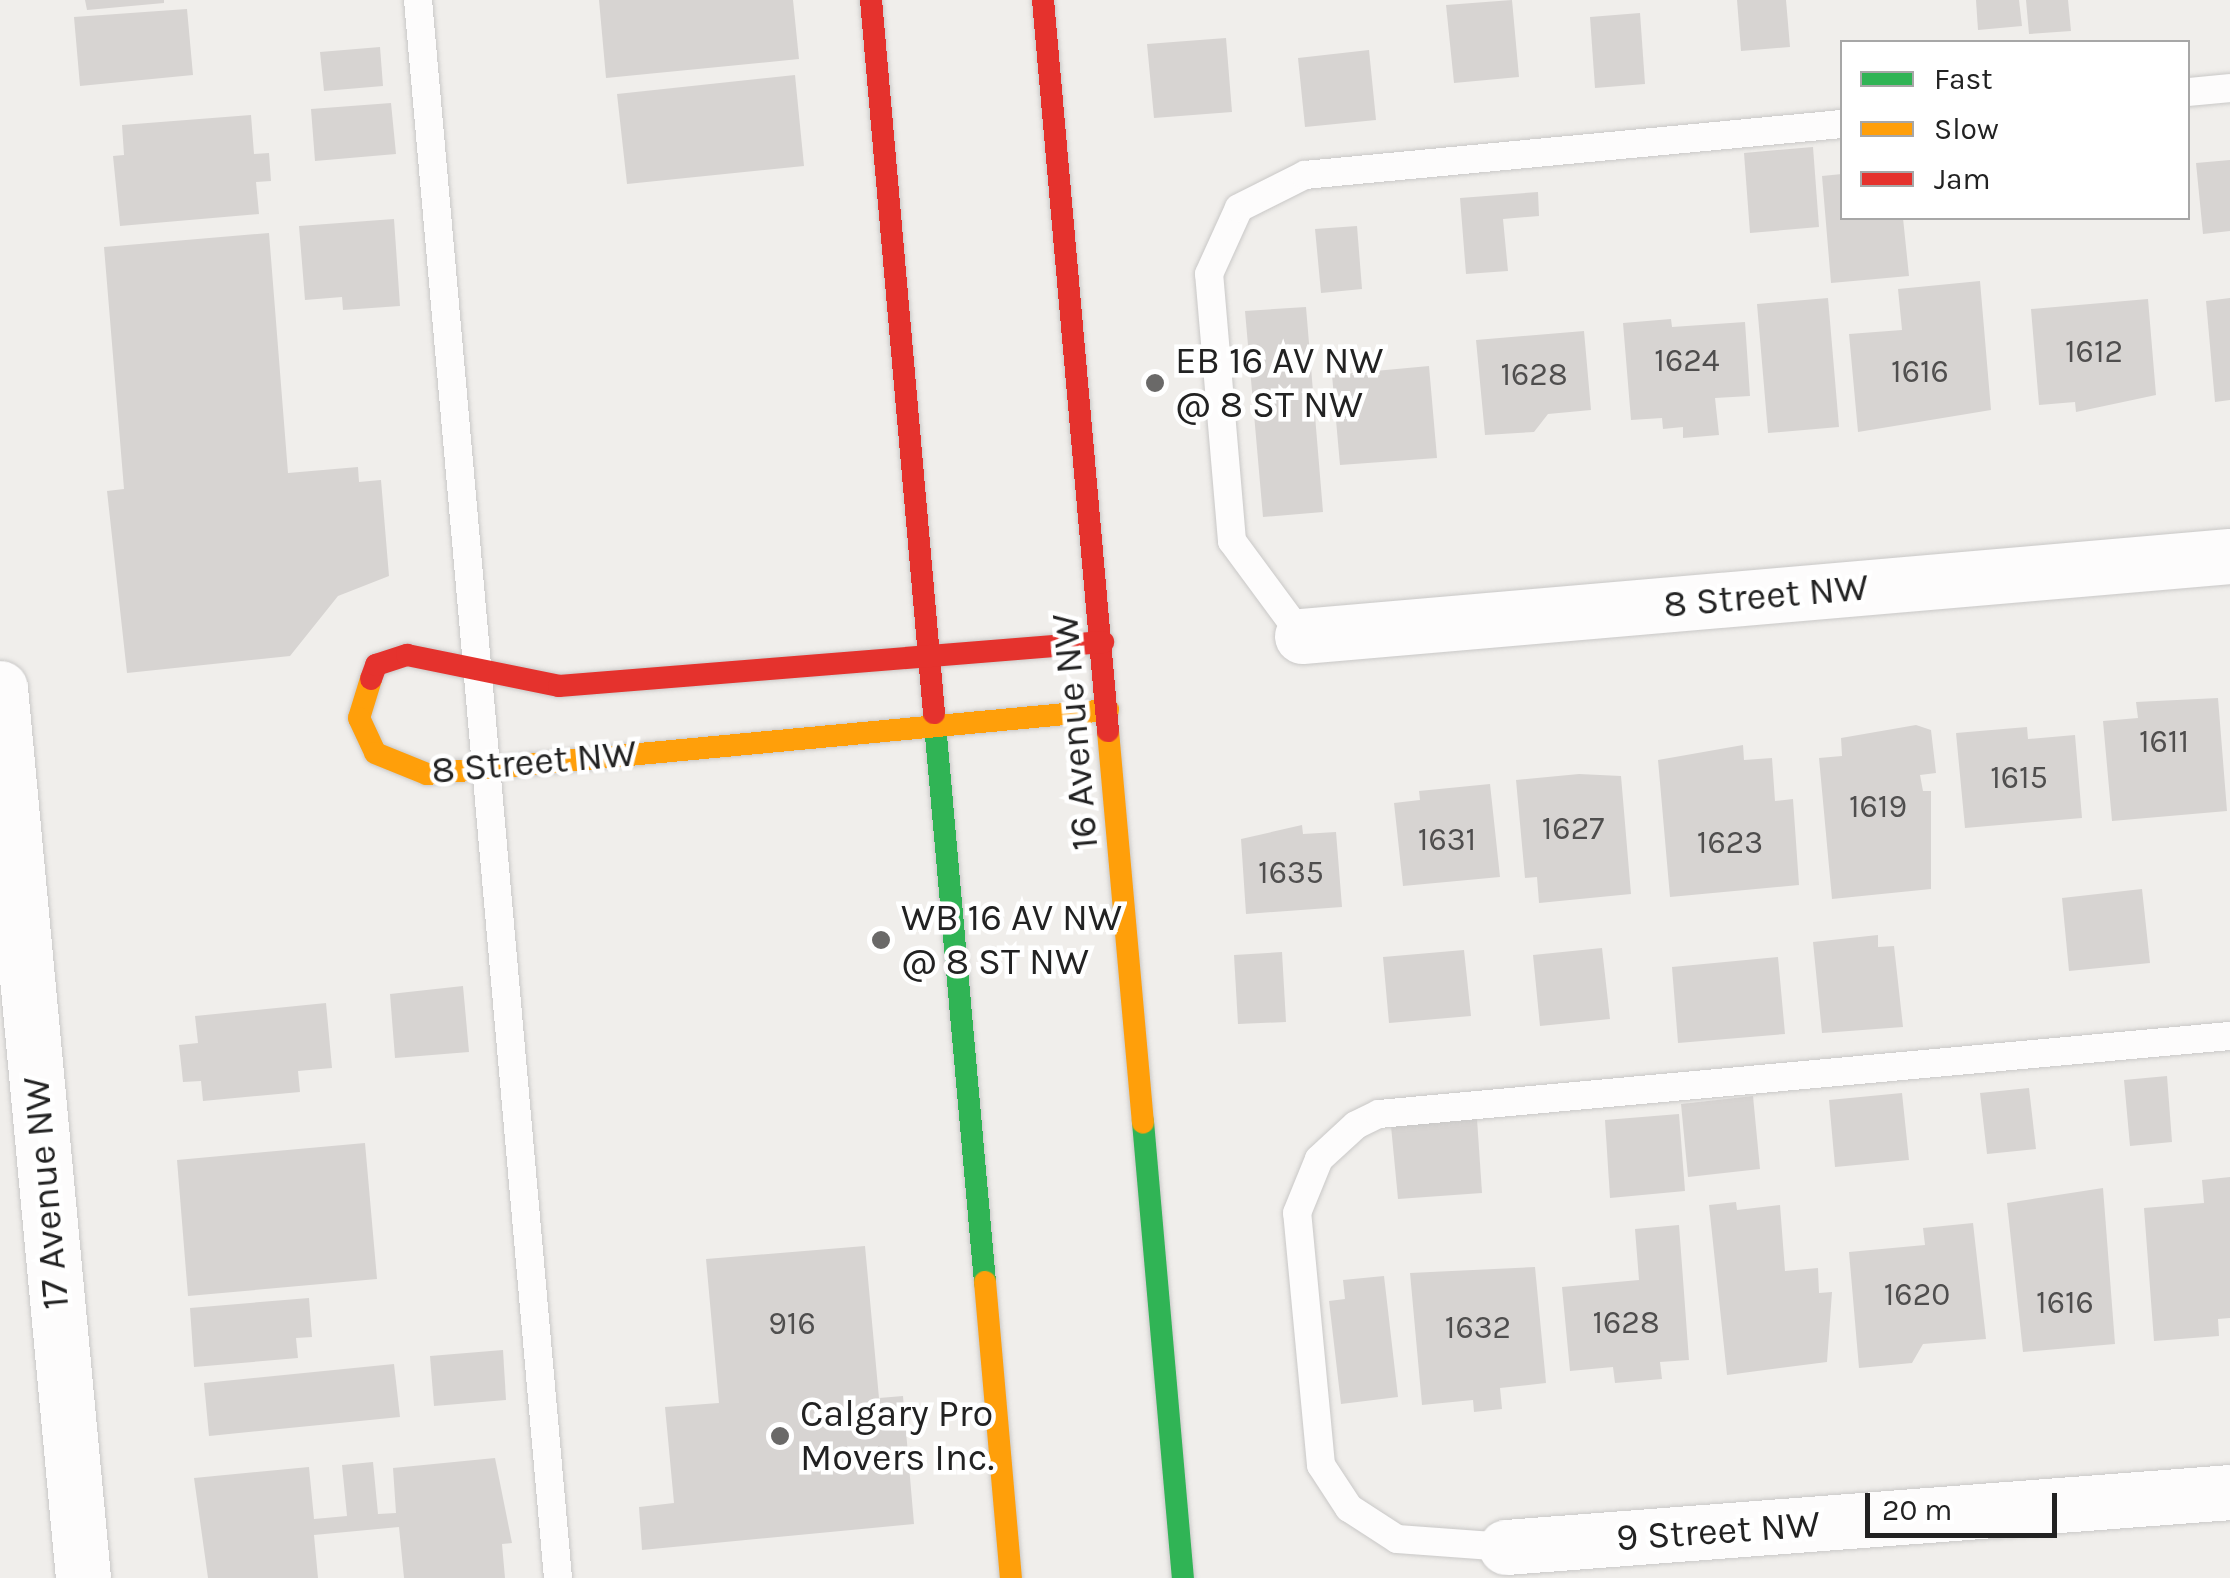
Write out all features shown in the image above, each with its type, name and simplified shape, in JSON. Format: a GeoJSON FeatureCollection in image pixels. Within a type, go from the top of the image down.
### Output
{"type":"FeatureCollection","features":[{"type":"Feature","properties":{"kind":"main road"},"geometry":{"type":"LineString","coordinates":[[871,0],[1011,1578]]}},
{"type":"Feature","properties":{"kind":"main road","name":"16 Avenue NW"},"geometry":{"type":"LineString","coordinates":[[1043,0],[1103,642],[1183,1578]]}},
{"type":"Feature","properties":{"kind":"main road","name":"8 Street NW"},"geometry":{"type":"LineString","coordinates":[[1103,642],[559,686],[480,668],[392,657],[364,681],[359,718],[375,753],[408,772],[1108,710]]}},
{"type":"Feature","properties":{"kind":"street","name":"8 Street NW"},"geometry":{"type":"LineString","coordinates":[[1302,636],[2230,556]]}},
{"type":"Feature","properties":{"kind":"street","name":"17 Avenue NW"},"geometry":{"type":"LineString","coordinates":[[0,688],[3,775],[82,1578]]}},
{"type":"Feature","properties":{"kind":"street","name":"9 Street NW"},"geometry":{"type":"LineString","coordinates":[[1506,1547],[2230,1492]]}},
{"type":"Feature","properties":{"kind":"lane"},"geometry":{"type":"LineString","coordinates":[[418,0],[558,1578]]}},
{"type":"Feature","properties":{"kind":"lane"},"geometry":{"type":"LineString","coordinates":[[2190,92],[2230,88]]}},
{"type":"Feature","properties":{"kind":"lane"},"geometry":{"type":"LineString","coordinates":[[1302,636],[1232,541],[1210,274],[1239,208],[1305,175],[1840,124]]}},
{"type":"Feature","properties":{"kind":"lane"},"geometry":{"type":"LineString","coordinates":[[1506,1547],[1398,1539],[1348,1508],[1321,1465],[1297,1213],[1319,1160],[1356,1125],[1378,1114],[2230,1036]]}},
{"type":"Feature","properties":{"kind":"building"},"geometry":{"type":"Polygon","coordinates":[[[85,0],[164,0],[164,3],[87,10],[85,0]]]}},
{"type":"Feature","properties":{"kind":"building"},"geometry":{"type":"Polygon","coordinates":[[[599,0],[793,0],[799,59],[606,78],[599,0]]]}},
{"type":"Feature","properties":{"kind":"building"},"geometry":{"type":"Polygon","coordinates":[[[1512,0],[1519,77],[1454,83],[1446,5],[1512,0]]]}},
{"type":"Feature","properties":{"kind":"building"},"geometry":{"type":"Polygon","coordinates":[[[1737,0],[1786,0],[1790,47],[1741,51],[1737,0]]]}},
{"type":"Feature","properties":{"kind":"building"},"geometry":{"type":"Polygon","coordinates":[[[1976,0],[2019,0],[2022,26],[1978,30],[1976,0]]]}},
{"type":"Feature","properties":{"kind":"building"},"geometry":{"type":"Polygon","coordinates":[[[2026,0],[2068,0],[2071,31],[2029,34],[2026,0]]]}},
{"type":"Feature","properties":{"kind":"building"},"geometry":{"type":"Polygon","coordinates":[[[187,9],[193,75],[80,86],[74,17],[187,9]]]}},
{"type":"Feature","properties":{"kind":"building"},"geometry":{"type":"Polygon","coordinates":[[[1640,13],[1645,84],[1595,88],[1590,17],[1640,13]]]}},
{"type":"Feature","properties":{"kind":"building"},"geometry":{"type":"Polygon","coordinates":[[[1226,38],[1232,112],[1154,118],[1147,44],[1226,38]]]}},
{"type":"Feature","properties":{"kind":"building"},"geometry":{"type":"Polygon","coordinates":[[[380,47],[383,86],[324,91],[320,52],[380,47]]]}},
{"type":"Feature","properties":{"kind":"building"},"geometry":{"type":"Polygon","coordinates":[[[1369,50],[1376,120],[1305,127],[1298,58],[1369,50]]]}},
{"type":"Feature","properties":{"kind":"building"},"geometry":{"type":"Polygon","coordinates":[[[795,75],[804,166],[627,184],[617,94],[795,75]]]}},
{"type":"Feature","properties":{"kind":"building"},"geometry":{"type":"Polygon","coordinates":[[[391,103],[396,154],[315,161],[311,109],[391,103]]]}},
{"type":"Feature","properties":{"kind":"building"},"geometry":{"type":"Polygon","coordinates":[[[251,115],[254,154],[269,153],[271,181],[256,182],[259,214],[120,226],[113,156],[124,155],[122,125],[251,115]]]}},
{"type":"Feature","properties":{"kind":"building"},"geometry":{"type":"Polygon","coordinates":[[[1813,147],[1819,227],[1750,233],[1744,153],[1813,147]]]}},
{"type":"Feature","properties":{"kind":"building"},"geometry":{"type":"Polygon","coordinates":[[[2230,160],[2230,231],[2203,234],[2196,163],[2230,160]]]}},
{"type":"Feature","properties":{"kind":"building"},"geometry":{"type":"Polygon","coordinates":[[[1840,174],[1840,220],[1903,220],[1909,276],[1831,283],[1822,176],[1840,174]]]}},
{"type":"Feature","properties":{"kind":"building"},"geometry":{"type":"Polygon","coordinates":[[[1538,192],[1539,216],[1503,219],[1508,271],[1466,274],[1460,198],[1538,192]]]}},
{"type":"Feature","properties":{"kind":"building"},"geometry":{"type":"Polygon","coordinates":[[[394,219],[400,306],[343,310],[342,297],[305,300],[299,226],[394,219]]]}},
{"type":"Feature","properties":{"kind":"building"},"geometry":{"type":"Polygon","coordinates":[[[1357,226],[1362,289],[1321,293],[1315,229],[1357,226]]]}},
{"type":"Feature","properties":{"kind":"building"},"geometry":{"type":"Polygon","coordinates":[[[269,233],[288,473],[358,467],[359,482],[381,480],[389,576],[338,596],[290,656],[127,673],[107,491],[124,489],[104,247],[269,233]]]}},
{"type":"Feature","properties":{"kind":"building"},"geometry":{"type":"Polygon","coordinates":[[[1980,281],[1991,410],[1858,432],[1849,334],[1902,330],[1898,289],[1980,281]]]}},
{"type":"Feature","properties":{"kind":"building"},"geometry":{"type":"Polygon","coordinates":[[[1828,298],[1839,427],[1768,433],[1757,304],[1828,298]]]}},
{"type":"Feature","properties":{"kind":"building"},"geometry":{"type":"Polygon","coordinates":[[[2230,298],[2230,400],[2215,402],[2206,301],[2230,298]]]}},
{"type":"Feature","properties":{"kind":"building"},"geometry":{"type":"Polygon","coordinates":[[[2148,299],[2156,395],[2076,412],[2075,402],[2039,405],[2031,309],[2148,299]]]}},
{"type":"Feature","properties":{"kind":"building"},"geometry":{"type":"Polygon","coordinates":[[[1306,307],[1323,512],[1263,517],[1245,311],[1306,307]]]}},
{"type":"Feature","properties":{"kind":"building"},"geometry":{"type":"Polygon","coordinates":[[[1671,319],[1672,327],[1745,322],[1750,396],[1715,398],[1719,435],[1683,438],[1683,427],[1663,429],[1662,418],[1631,420],[1623,323],[1671,319]]]}},
{"type":"Feature","properties":{"kind":"building"},"geometry":{"type":"Polygon","coordinates":[[[1584,331],[1591,410],[1548,414],[1534,432],[1485,435],[1476,340],[1584,331]]]}},
{"type":"Feature","properties":{"kind":"building"},"geometry":{"type":"Polygon","coordinates":[[[1429,366],[1437,458],[1340,465],[1332,375],[1429,366]]]}},
{"type":"Feature","properties":{"kind":"building"},"geometry":{"type":"Polygon","coordinates":[[[2218,698],[2227,811],[2112,821],[2103,721],[2138,718],[2136,702],[2218,698]]]}},
{"type":"Feature","properties":{"kind":"building"},"geometry":{"type":"Polygon","coordinates":[[[1916,725],[1931,730],[1936,773],[1920,775],[1923,791],[1931,791],[1931,889],[1832,899],[1819,758],[1842,756],[1841,738],[1916,725]]]}},
{"type":"Feature","properties":{"kind":"building"},"geometry":{"type":"Polygon","coordinates":[[[2027,727],[2028,739],[2075,735],[2082,818],[1965,828],[1956,733],[2027,727]]]}},
{"type":"Feature","properties":{"kind":"building"},"geometry":{"type":"Polygon","coordinates":[[[1743,745],[1744,760],[1772,758],[1775,801],[1793,799],[1799,885],[1670,897],[1658,760],[1743,745]]]}},
{"type":"Feature","properties":{"kind":"building"},"geometry":{"type":"Polygon","coordinates":[[[1579,774],[1621,776],[1631,894],[1539,903],[1537,877],[1525,878],[1516,780],[1579,774]]]}},
{"type":"Feature","properties":{"kind":"building"},"geometry":{"type":"Polygon","coordinates":[[[1490,784],[1500,877],[1403,886],[1394,803],[1420,800],[1419,791],[1490,784]]]}},
{"type":"Feature","properties":{"kind":"building"},"geometry":{"type":"Polygon","coordinates":[[[1302,825],[1303,834],[1336,832],[1342,907],[1246,914],[1241,839],[1302,825]]]}},
{"type":"Feature","properties":{"kind":"building"},"geometry":{"type":"Polygon","coordinates":[[[2142,889],[2150,963],[2069,971],[2062,898],[2142,889]]]}},
{"type":"Feature","properties":{"kind":"building"},"geometry":{"type":"Polygon","coordinates":[[[1878,935],[1878,947],[1894,946],[1903,1027],[1822,1033],[1813,942],[1878,935]]]}},
{"type":"Feature","properties":{"kind":"building"},"geometry":{"type":"Polygon","coordinates":[[[1602,948],[1610,1019],[1540,1026],[1533,955],[1602,948]]]}},
{"type":"Feature","properties":{"kind":"building"},"geometry":{"type":"Polygon","coordinates":[[[1464,950],[1471,1016],[1389,1023],[1383,957],[1464,950]]]}},
{"type":"Feature","properties":{"kind":"building"},"geometry":{"type":"Polygon","coordinates":[[[1282,952],[1286,1022],[1238,1024],[1234,955],[1282,952]]]}},
{"type":"Feature","properties":{"kind":"building"},"geometry":{"type":"Polygon","coordinates":[[[1778,957],[1785,1034],[1678,1043],[1672,967],[1778,957]]]}},
{"type":"Feature","properties":{"kind":"building"},"geometry":{"type":"Polygon","coordinates":[[[463,986],[469,1052],[395,1058],[390,994],[463,986]]]}},
{"type":"Feature","properties":{"kind":"building"},"geometry":{"type":"Polygon","coordinates":[[[326,1003],[332,1068],[298,1071],[300,1092],[203,1101],[201,1081],[183,1082],[179,1045],[198,1043],[195,1016],[326,1003]]]}},
{"type":"Feature","properties":{"kind":"building"},"geometry":{"type":"Polygon","coordinates":[[[2167,1076],[2172,1142],[2130,1146],[2124,1080],[2167,1076]]]}},
{"type":"Feature","properties":{"kind":"building"},"geometry":{"type":"Polygon","coordinates":[[[2029,1088],[2036,1149],[1987,1154],[1980,1093],[2029,1088]]]}},
{"type":"Feature","properties":{"kind":"building"},"geometry":{"type":"Polygon","coordinates":[[[1902,1093],[1909,1160],[1835,1167],[1829,1100],[1902,1093]]]}},
{"type":"Feature","properties":{"kind":"building"},"geometry":{"type":"Polygon","coordinates":[[[1753,1096],[1760,1169],[1688,1177],[1681,1104],[1753,1096]]]}},
{"type":"Feature","properties":{"kind":"building"},"geometry":{"type":"Polygon","coordinates":[[[1679,1114],[1685,1191],[1610,1198],[1605,1120],[1679,1114]]]}},
{"type":"Feature","properties":{"kind":"building"},"geometry":{"type":"Polygon","coordinates":[[[1477,1119],[1482,1193],[1398,1199],[1391,1126],[1477,1119]]]}},
{"type":"Feature","properties":{"kind":"building"},"geometry":{"type":"Polygon","coordinates":[[[365,1143],[377,1279],[188,1296],[177,1160],[365,1143]]]}},
{"type":"Feature","properties":{"kind":"building"},"geometry":{"type":"Polygon","coordinates":[[[2230,1177],[2230,1318],[2218,1319],[2219,1336],[2154,1341],[2144,1208],[2204,1203],[2202,1180],[2230,1177]]]}},
{"type":"Feature","properties":{"kind":"building"},"geometry":{"type":"Polygon","coordinates":[[[2103,1188],[2115,1344],[2023,1352],[2007,1203],[2103,1188]]]}},
{"type":"Feature","properties":{"kind":"building"},"geometry":{"type":"Polygon","coordinates":[[[1736,1202],[1737,1210],[1780,1205],[1785,1271],[1818,1268],[1819,1293],[1832,1292],[1827,1362],[1727,1375],[1709,1205],[1736,1202]]]}},
{"type":"Feature","properties":{"kind":"building"},"geometry":{"type":"Polygon","coordinates":[[[1973,1223],[1986,1339],[1923,1344],[1912,1363],[1859,1368],[1849,1252],[1925,1245],[1923,1228],[1973,1223]]]}},
{"type":"Feature","properties":{"kind":"building"},"geometry":{"type":"Polygon","coordinates":[[[1679,1225],[1689,1360],[1660,1362],[1662,1379],[1615,1383],[1613,1367],[1570,1371],[1562,1287],[1639,1280],[1635,1229],[1679,1225]]]}},
{"type":"Feature","properties":{"kind":"building"},"geometry":{"type":"Polygon","coordinates":[[[865,1246],[879,1398],[903,1396],[914,1524],[642,1550],[639,1507],[674,1503],[665,1407],[719,1403],[706,1259],[865,1246]]]}},
{"type":"Feature","properties":{"kind":"building"},"geometry":{"type":"Polygon","coordinates":[[[1535,1267],[1546,1383],[1500,1388],[1502,1409],[1474,1412],[1473,1400],[1422,1405],[1410,1273],[1535,1267]]]}},
{"type":"Feature","properties":{"kind":"building"},"geometry":{"type":"Polygon","coordinates":[[[1384,1276],[1398,1397],[1341,1404],[1329,1301],[1345,1299],[1343,1280],[1384,1276]]]}},
{"type":"Feature","properties":{"kind":"building"},"geometry":{"type":"Polygon","coordinates":[[[309,1298],[312,1337],[296,1338],[298,1358],[194,1367],[190,1308],[309,1298]]]}},
{"type":"Feature","properties":{"kind":"building"},"geometry":{"type":"Polygon","coordinates":[[[503,1350],[506,1400],[434,1406],[430,1356],[503,1350]]]}},
{"type":"Feature","properties":{"kind":"building"},"geometry":{"type":"Polygon","coordinates":[[[394,1364],[400,1417],[209,1436],[204,1383],[394,1364]]]}},
{"type":"Feature","properties":{"kind":"building"},"geometry":{"type":"Polygon","coordinates":[[[495,1458],[512,1543],[502,1544],[505,1578],[404,1578],[399,1527],[314,1535],[318,1578],[208,1578],[194,1478],[309,1467],[314,1519],[347,1516],[342,1465],[373,1462],[378,1514],[396,1513],[393,1468],[495,1458]]]}},
{"type":"Feature","properties":{"kind":"traffic: fast"},"geometry":{"type":"LineString","coordinates":[[934,713],[985,1282]]}},
{"type":"Feature","properties":{"kind":"traffic: fast"},"geometry":{"type":"LineString","coordinates":[[1143,1122],[1183,1578]]}},
{"type":"Feature","properties":{"kind":"traffic: slow"},"geometry":{"type":"LineString","coordinates":[[371,679],[359,718],[375,753],[427,774],[1108,710]]}},
{"type":"Feature","properties":{"kind":"traffic: slow"},"geometry":{"type":"LineString","coordinates":[[1108,731],[1143,1122]]}},
{"type":"Feature","properties":{"kind":"traffic: slow"},"geometry":{"type":"LineString","coordinates":[[985,1282],[1011,1578]]}},
{"type":"Feature","properties":{"kind":"traffic: jam"},"geometry":{"type":"LineString","coordinates":[[871,0],[934,713]]}},
{"type":"Feature","properties":{"kind":"traffic: jam"},"geometry":{"type":"LineString","coordinates":[[1043,0],[1108,731]]}},
{"type":"Feature","properties":{"kind":"traffic: jam"},"geometry":{"type":"LineString","coordinates":[[371,679],[376,665],[407,655],[559,686],[1103,642]]}},
{"type":"Feature","properties":{"kind":"place","name":"EB 16 AV NW @ 8 ST NW"},"geometry":{"type":"Point","coordinates":[1155,383]}},
{"type":"Feature","properties":{"kind":"place","name":"WB 16 AV NW @ 8 ST NW"},"geometry":{"type":"Point","coordinates":[881,940]}},
{"type":"Feature","properties":{"kind":"place","name":"Calgary Pro Movers Inc."},"geometry":{"type":"Point","coordinates":[780,1436]}}]}
